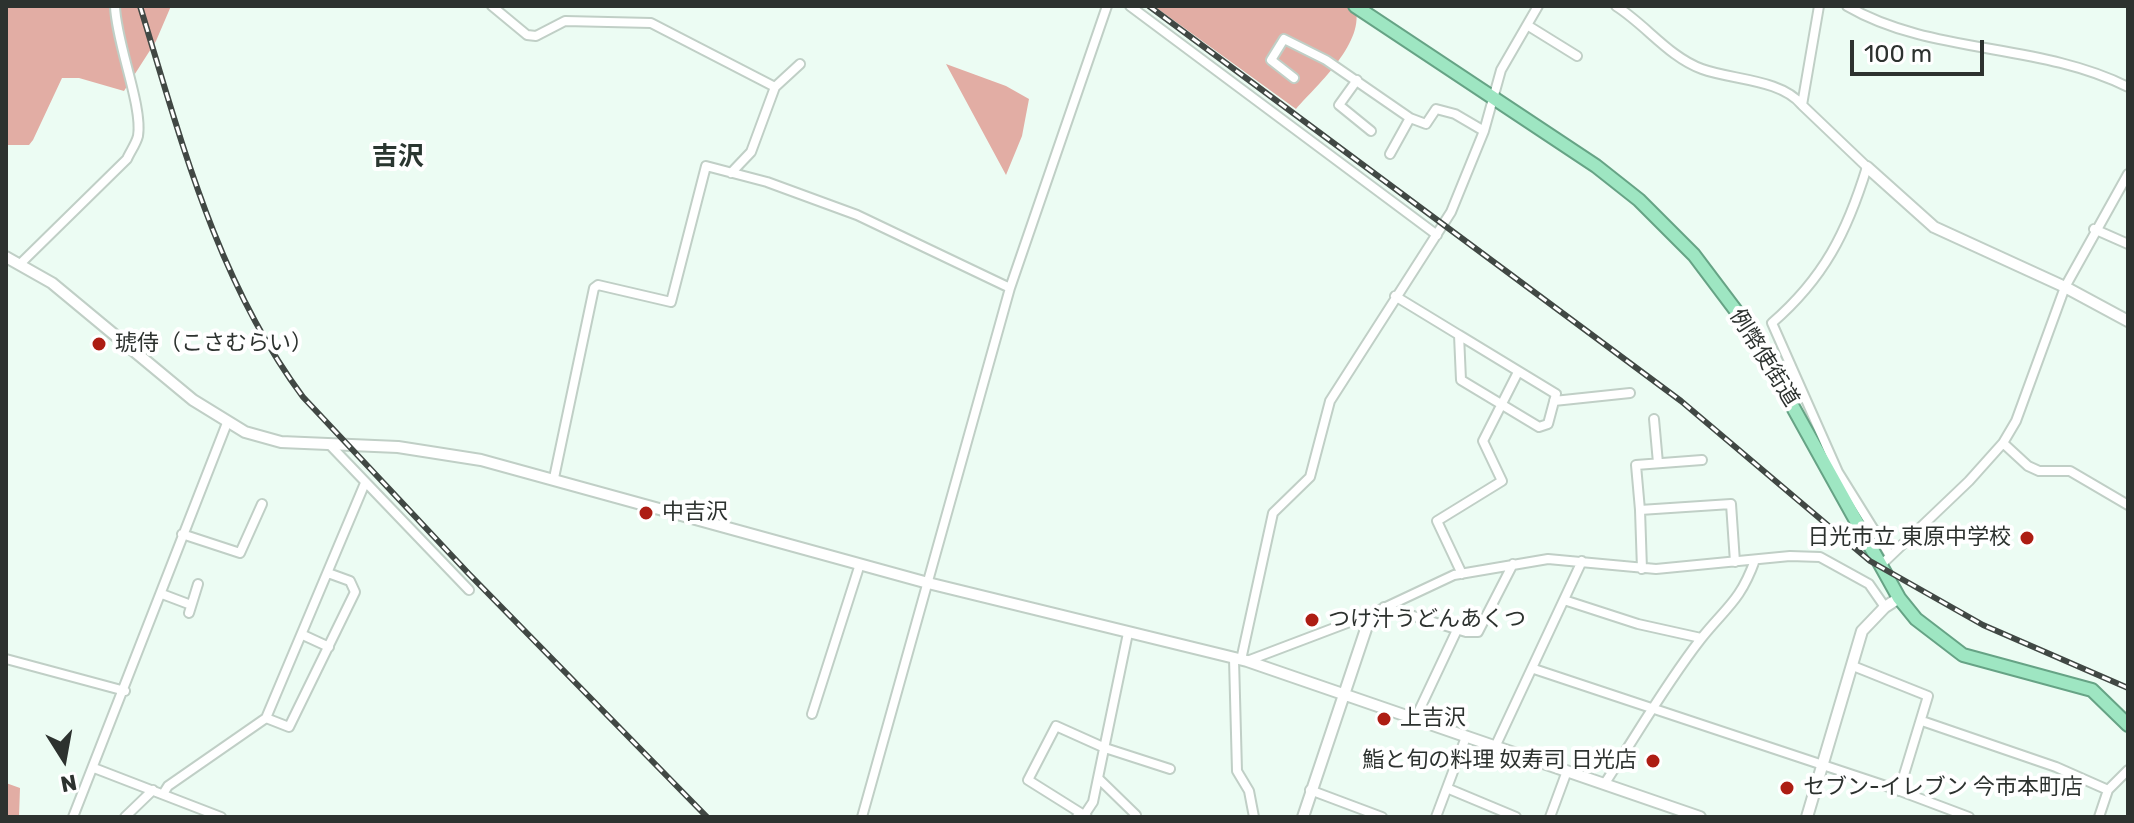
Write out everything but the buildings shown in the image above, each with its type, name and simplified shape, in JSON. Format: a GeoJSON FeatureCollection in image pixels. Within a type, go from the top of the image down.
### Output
{"type":"FeatureCollection","features":[{"type":"Feature","properties":{"kind":"highway","name":"例幣使街道"},"geometry":{"type":"LineString","coordinates":[[1355,6],[1596,166],[1639,200],[1694,255],[1749,328],[1899,598],[1916,619],[1963,655],[2092,690],[2128,725]]}},
{"type":"Feature","properties":{"kind":"street"},"geometry":{"type":"LineString","coordinates":[[20,264],[127,159],[138,138],[138,114],[124,64],[115,6]]}},
{"type":"Feature","properties":{"kind":"street"},"geometry":{"type":"LineString","coordinates":[[492,6],[527,35],[536,36],[565,21],[651,23],[775,87]]}},
{"type":"Feature","properties":{"kind":"street"},"geometry":{"type":"LineString","coordinates":[[862,817],[1010,288],[1107,6]]}},
{"type":"Feature","properties":{"kind":"street"},"geometry":{"type":"LineString","coordinates":[[1130,6],[1437,235]]}},
{"type":"Feature","properties":{"kind":"street"},"geometry":{"type":"LineString","coordinates":[[1254,817],[1249,791],[1237,771],[1241,660],[1273,513],[1310,477],[1330,401],[1451,212],[1484,131],[1501,70],[1538,6]]}},
{"type":"Feature","properties":{"kind":"street"},"geometry":{"type":"LineString","coordinates":[[1616,6],[1639,20],[1683,60],[1797,98],[1934,227],[2065,287],[2128,321]]}},
{"type":"Feature","properties":{"kind":"street"},"geometry":{"type":"LineString","coordinates":[[1802,105],[1819,6]]}},
{"type":"Feature","properties":{"kind":"street"},"geometry":{"type":"LineString","coordinates":[[1847,6],[1907,32],[2043,56],[2088,68],[2128,87]]}},
{"type":"Feature","properties":{"kind":"street"},"geometry":{"type":"LineString","coordinates":[[1527,25],[1577,56]]}},
{"type":"Feature","properties":{"kind":"street"},"geometry":{"type":"LineString","coordinates":[[1294,78],[1271,60],[1284,39],[1357,80],[1410,118],[1426,124],[1436,109],[1455,114],[1484,131]]}},
{"type":"Feature","properties":{"kind":"street"},"geometry":{"type":"LineString","coordinates":[[731,173],[751,152],[775,87],[800,64]]}},
{"type":"Feature","properties":{"kind":"street"},"geometry":{"type":"LineString","coordinates":[[1357,80],[1339,105],[1371,131]]}},
{"type":"Feature","properties":{"kind":"street"},"geometry":{"type":"LineString","coordinates":[[1390,154],[1410,118]]}},
{"type":"Feature","properties":{"kind":"street"},"geometry":{"type":"LineString","coordinates":[[554,478],[594,288],[598,285],[671,302],[706,166],[857,215],[1010,288]]}},
{"type":"Feature","properties":{"kind":"street"},"geometry":{"type":"LineString","coordinates":[[1867,167],[1837,244],[1818,277],[1772,323],[1838,472],[1889,554]]}},
{"type":"Feature","properties":{"kind":"street"},"geometry":{"type":"LineString","coordinates":[[1881,565],[1889,554],[1969,481],[2003,443],[2016,421],[2065,287],[2094,229],[2128,174]]}},
{"type":"Feature","properties":{"kind":"street"},"geometry":{"type":"LineString","coordinates":[[2094,229],[2128,244]]}},
{"type":"Feature","properties":{"kind":"street"},"geometry":{"type":"LineString","coordinates":[[6,257],[87,308],[193,400],[227,423],[263,438],[448,453],[554,478],[928,583],[1241,660],[1700,817]]}},
{"type":"Feature","properties":{"kind":"street"},"geometry":{"type":"LineString","coordinates":[[1395,296],[1556,394],[1548,424],[1539,427],[1461,380],[1459,335]]}},
{"type":"Feature","properties":{"kind":"street"},"geometry":{"type":"LineString","coordinates":[[1462,574],[1437,521],[1502,481],[1483,441],[1518,372]]}},
{"type":"Feature","properties":{"kind":"street"},"geometry":{"type":"LineString","coordinates":[[1554,401],[1630,393]]}},
{"type":"Feature","properties":{"kind":"street"},"geometry":{"type":"LineString","coordinates":[[1654,419],[1658,463]]}},
{"type":"Feature","properties":{"kind":"street"},"geometry":{"type":"LineString","coordinates":[[73,817],[125,691],[182,534],[227,423]]}},
{"type":"Feature","properties":{"kind":"street"},"geometry":{"type":"LineString","coordinates":[[2003,443],[2028,466],[2039,471],[2070,471],[2128,505]]}},
{"type":"Feature","properties":{"kind":"street"},"geometry":{"type":"LineString","coordinates":[[330,445],[469,590]]}},
{"type":"Feature","properties":{"kind":"street"},"geometry":{"type":"LineString","coordinates":[[1642,569],[1636,465],[1702,460]]}},
{"type":"Feature","properties":{"kind":"street"},"geometry":{"type":"LineString","coordinates":[[163,794],[168,786],[266,718],[365,483]]}},
{"type":"Feature","properties":{"kind":"street"},"geometry":{"type":"LineString","coordinates":[[182,534],[240,553],[262,504]]}},
{"type":"Feature","properties":{"kind":"street"},"geometry":{"type":"LineString","coordinates":[[1640,510],[1731,504],[1735,562]]}},
{"type":"Feature","properties":{"kind":"street"},"geometry":{"type":"LineString","coordinates":[[1241,660],[1371,614],[1462,574],[1548,559],[1642,569],[1820,557],[1869,584],[1885,607]]}},
{"type":"Feature","properties":{"kind":"street"},"geometry":{"type":"LineString","coordinates":[[1605,783],[1701,638],[1732,607],[1745,587],[1755,560]]}},
{"type":"Feature","properties":{"kind":"street"},"geometry":{"type":"LineString","coordinates":[[1495,747],[1582,561]]}},
{"type":"Feature","properties":{"kind":"street"},"geometry":{"type":"LineString","coordinates":[[812,714],[860,564]]}},
{"type":"Feature","properties":{"kind":"street"},"geometry":{"type":"LineString","coordinates":[[1383,607],[1457,630],[1478,632],[1513,564]]}},
{"type":"Feature","properties":{"kind":"street"},"geometry":{"type":"LineString","coordinates":[[266,718],[289,727],[355,587],[350,581],[328,573]]}},
{"type":"Feature","properties":{"kind":"street"},"geometry":{"type":"LineString","coordinates":[[162,594],[190,609],[198,584]]}},
{"type":"Feature","properties":{"kind":"street"},"geometry":{"type":"LineString","coordinates":[[1807,817],[1862,631],[1885,607],[1899,598]]}},
{"type":"Feature","properties":{"kind":"street"},"geometry":{"type":"LineString","coordinates":[[1564,600],[1638,624],[1701,638]]}},
{"type":"Feature","properties":{"kind":"street"},"geometry":{"type":"LineString","coordinates":[[1303,817],[1371,614]]}},
{"type":"Feature","properties":{"kind":"street"},"geometry":{"type":"LineString","coordinates":[[1415,719],[1457,630]]}},
{"type":"Feature","properties":{"kind":"street"},"geometry":{"type":"LineString","coordinates":[[1128,633],[1105,748],[1099,779],[1093,802],[1083,816],[1028,780],[1056,726],[1105,748],[1170,769]]}},
{"type":"Feature","properties":{"kind":"street"},"geometry":{"type":"LineString","coordinates":[[303,635],[329,647]]}},
{"type":"Feature","properties":{"kind":"street"},"geometry":{"type":"LineString","coordinates":[[6,659],[125,691]]}},
{"type":"Feature","properties":{"kind":"street"},"geometry":{"type":"LineString","coordinates":[[1853,666],[1928,696],[1899,791]]}},
{"type":"Feature","properties":{"kind":"street"},"geometry":{"type":"LineString","coordinates":[[1534,669],[1969,817]]}},
{"type":"Feature","properties":{"kind":"street"},"geometry":{"type":"LineString","coordinates":[[1922,721],[2056,767],[2108,790]]}},
{"type":"Feature","properties":{"kind":"street"},"geometry":{"type":"LineString","coordinates":[[1436,817],[1466,737]]}},
{"type":"Feature","properties":{"kind":"street"},"geometry":{"type":"LineString","coordinates":[[94,768],[221,817]]}},
{"type":"Feature","properties":{"kind":"street"},"geometry":{"type":"LineString","coordinates":[[2099,817],[2108,790],[2128,770]]}},
{"type":"Feature","properties":{"kind":"street"},"geometry":{"type":"LineString","coordinates":[[1550,817],[1567,771]]}},
{"type":"Feature","properties":{"kind":"street"},"geometry":{"type":"LineString","coordinates":[[1099,779],[1136,815]]}},
{"type":"Feature","properties":{"kind":"street"},"geometry":{"type":"LineString","coordinates":[[1449,789],[1516,817]]}},
{"type":"Feature","properties":{"kind":"street"},"geometry":{"type":"LineString","coordinates":[[125,817],[153,790]]}},
{"type":"Feature","properties":{"kind":"street"},"geometry":{"type":"LineString","coordinates":[[1310,790],[1364,813],[1382,817]]}},
{"type":"Feature","properties":{"kind":"shaded area"},"geometry":{"type":"Polygon","coordinates":[[[6,6],[171,6],[156,41],[124,91],[79,78],[62,78],[29,145],[6,145],[6,6]]]}},
{"type":"Feature","properties":{"kind":"shaded area"},"geometry":{"type":"Polygon","coordinates":[[[1154,6],[1355,6],[1357,20],[1347,48],[1296,109],[1154,6]]]}},
{"type":"Feature","properties":{"kind":"shaded area"},"geometry":{"type":"Polygon","coordinates":[[[946,64],[1006,86],[1029,99],[1022,136],[1006,175],[946,64]]]}},
{"type":"Feature","properties":{"kind":"shaded area"},"geometry":{"type":"Polygon","coordinates":[[[6,783],[20,788],[19,817],[6,817],[6,783]]]}},
{"type":"Feature","properties":{"kind":"railway"},"geometry":{"type":"LineString","coordinates":[[140,6],[187,159],[225,258],[273,353],[303,397],[469,574],[707,817]]}},
{"type":"Feature","properties":{"kind":"railway"},"geometry":{"type":"LineString","coordinates":[[1149,6],[1681,401],[1870,561],[1983,625],[2128,688]]}},
{"type":"Feature","properties":{"kind":"place","name":"琥侍（こさむらい）"},"geometry":{"type":"Point","coordinates":[99,344]}},
{"type":"Feature","properties":{"kind":"place","name":"中吉沢"},"geometry":{"type":"Point","coordinates":[646,513]}},
{"type":"Feature","properties":{"kind":"place","name":"日光市立 東原中学校"},"geometry":{"type":"Point","coordinates":[2027,538]}},
{"type":"Feature","properties":{"kind":"place","name":"つけ汁うどんあくつ"},"geometry":{"type":"Point","coordinates":[1312,620]}},
{"type":"Feature","properties":{"kind":"place","name":"上吉沢"},"geometry":{"type":"Point","coordinates":[1384,719]}},
{"type":"Feature","properties":{"kind":"place","name":"鮨と旬の料理 奴寿司 日光店"},"geometry":{"type":"Point","coordinates":[1653,761]}},
{"type":"Feature","properties":{"kind":"place","name":"セブン-イレブン 今市本町店"},"geometry":{"type":"Point","coordinates":[1787,788]}},
{"type":"Feature","properties":{"kind":"district","name":"吉沢"},"geometry":{"type":"Point","coordinates":[398,157]}}]}
